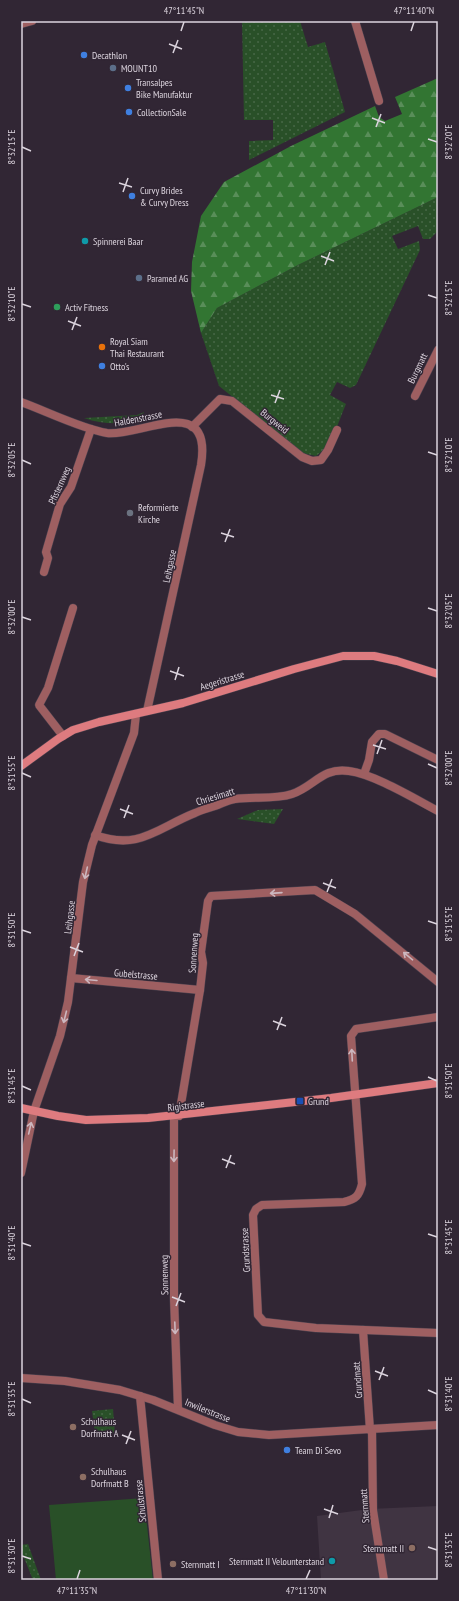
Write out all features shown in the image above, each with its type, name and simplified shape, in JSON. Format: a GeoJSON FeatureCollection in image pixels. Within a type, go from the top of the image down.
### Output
{"type":"FeatureCollection","features":[{"type":"Feature","properties":{"kind":"street"},"geometry":{"type":"LineString","coordinates":[[21,24],[32,21]]}},
{"type":"Feature","properties":{"kind":"street"},"geometry":{"type":"LineString","coordinates":[[355,21],[379,101]]}},
{"type":"Feature","properties":{"kind":"street","name":"Burgmatt"},"geometry":{"type":"LineString","coordinates":[[415,396],[438,350]]}},
{"type":"Feature","properties":{"kind":"street","name":"Burgweid"},"geometry":{"type":"LineString","coordinates":[[192,427],[220,399],[232,401],[302,457],[312,461],[320,460],[328,450],[337,430]]}},
{"type":"Feature","properties":{"kind":"street","name":"Haldenstrasse"},"geometry":{"type":"LineString","coordinates":[[21,402],[91,429],[118,433],[168,422],[182,423],[192,427]]}},
{"type":"Feature","properties":{"kind":"street","name":"Leihgasse"},"geometry":{"type":"LineString","coordinates":[[147,711],[201,465],[203,446],[192,427]]}},
{"type":"Feature","properties":{"kind":"street","name":"Pfisternweg"},"geometry":{"type":"LineString","coordinates":[[44,572],[48,558],[46,552],[60,504],[70,487],[91,429]]}},
{"type":"Feature","properties":{"kind":"street"},"geometry":{"type":"LineString","coordinates":[[63,736],[39,705],[48,688],[73,608]]}},
{"type":"Feature","properties":{"kind":"street","name":"Aegeristrasse"},"geometry":{"type":"LineString","coordinates":[[21,766],[63,736],[99,722],[183,703],[294,669],[343,656],[374,656],[397,661],[438,674]]}},
{"type":"Feature","properties":{"kind":"street","name":"Leihgasse"},"geometry":{"type":"LineString","coordinates":[[21,1172],[34,1111],[60,1036],[68,1002],[83,882],[95,835],[134,734],[136,714]]}},
{"type":"Feature","properties":{"kind":"street"},"geometry":{"type":"LineString","coordinates":[[364,774],[369,760],[372,742],[379,734],[385,734],[438,760]]}},
{"type":"Feature","properties":{"kind":"street","name":"Chriesimatt"},"geometry":{"type":"LineString","coordinates":[[95,835],[108,840],[123,841],[142,838],[155,834],[194,813],[234,799],[282,797],[300,791],[318,777],[334,770],[364,774],[438,811]]}},
{"type":"Feature","properties":{"kind":"street","name":"Sonnenweg"},"geometry":{"type":"LineString","coordinates":[[178,1409],[174,1275],[177,1116],[200,990],[203,963],[202,952],[208,901],[211,896],[315,890],[355,914],[438,982]]}},
{"type":"Feature","properties":{"kind":"street","name":"Gubelstrasse"},"geometry":{"type":"LineString","coordinates":[[71,978],[200,990]]}},
{"type":"Feature","properties":{"kind":"street"},"geometry":{"type":"LineString","coordinates":[[354,1094],[351,1036],[356,1029],[438,1017]]}},
{"type":"Feature","properties":{"kind":"street","name":"Rigistrasse"},"geometry":{"type":"LineString","coordinates":[[21,1108],[86,1120],[116,1120],[177,1116],[438,1083]]}},
{"type":"Feature","properties":{"kind":"street","name":"Grundstrasse"},"geometry":{"type":"LineString","coordinates":[[354,1094],[362,1184],[359,1195],[354,1200],[344,1202],[262,1205],[256,1209],[253,1215],[258,1315],[264,1322],[363,1330],[438,1333]]}},
{"type":"Feature","properties":{"kind":"street","name":"Grundmatt"},"geometry":{"type":"LineString","coordinates":[[363,1330],[371,1430]]}},
{"type":"Feature","properties":{"kind":"street","name":"Inwilerstrasse"},"geometry":{"type":"LineString","coordinates":[[21,1378],[95,1385],[140,1396],[178,1409],[215,1426],[238,1432],[269,1435],[438,1425]]}},
{"type":"Feature","properties":{"kind":"street","name":"Schulstrasse"},"geometry":{"type":"LineString","coordinates":[[140,1396],[158,1580]]}},
{"type":"Feature","properties":{"kind":"street","name":"Sternmatt"},"geometry":{"type":"LineString","coordinates":[[371,1430],[373,1510],[384,1580]]}},
{"type":"Feature","properties":{"kind":"shaded area"},"geometry":{"type":"Polygon","coordinates":[[[438,1506],[438,1580],[321,1580],[317,1516],[369,1509],[438,1506]]]}},
{"type":"Feature","properties":{"kind":"green space"},"geometry":{"type":"Polygon","coordinates":[[[242,21],[300,21],[308,47],[325,42],[345,112],[249,160],[249,141],[273,140],[273,120],[244,120],[242,21]]]}},
{"type":"Feature","properties":{"kind":"green space"},"geometry":{"type":"Polygon","coordinates":[[[438,78],[438,197],[298,265],[217,308],[201,333],[191,291],[192,262],[201,216],[224,182],[291,146],[375,106],[379,117],[385,121],[402,114],[395,97],[438,78]]]}},
{"type":"Feature","properties":{"kind":"green space"},"geometry":{"type":"Polygon","coordinates":[[[438,197],[438,231],[430,239],[423,239],[418,226],[392,236],[398,249],[419,241],[420,250],[356,385],[350,388],[337,382],[330,395],[346,404],[327,446],[316,456],[302,453],[219,386],[201,333],[217,308],[298,265],[438,197]]]}},
{"type":"Feature","properties":{"kind":"green space"},"geometry":{"type":"Polygon","coordinates":[[[144,412],[141,421],[126,423],[105,423],[84,418],[137,415],[144,412]]]}},
{"type":"Feature","properties":{"kind":"green space"},"geometry":{"type":"Polygon","coordinates":[[[283,809],[274,824],[237,819],[258,810],[283,809]]]}},
{"type":"Feature","properties":{"kind":"green space"},"geometry":{"type":"Polygon","coordinates":[[[113,1409],[115,1433],[95,1434],[92,1411],[113,1409]]]}},
{"type":"Feature","properties":{"kind":"green space"},"geometry":{"type":"Polygon","coordinates":[[[144,1498],[153,1580],[56,1580],[49,1505],[144,1498]]]}},
{"type":"Feature","properties":{"kind":"green space"},"geometry":{"type":"Polygon","coordinates":[[[28,1544],[41,1580],[33,1580],[21,1550],[21,1545],[28,1544]]]}},
{"type":"Feature","properties":{"kind":"place","name":"Decathlon"},"geometry":{"type":"Point","coordinates":[84,55]}},
{"type":"Feature","properties":{"kind":"place","name":"MOUNT10"},"geometry":{"type":"Point","coordinates":[113,68]}},
{"type":"Feature","properties":{"kind":"place","name":"Transalpes Bike Manufaktur"},"geometry":{"type":"Point","coordinates":[128,88]}},
{"type":"Feature","properties":{"kind":"place","name":"CollectionSale"},"geometry":{"type":"Point","coordinates":[129,112]}},
{"type":"Feature","properties":{"kind":"place","name":"Curvy Brides & Curvy Dress"},"geometry":{"type":"Point","coordinates":[132,196]}},
{"type":"Feature","properties":{"kind":"place","name":"Spinnerei Baar"},"geometry":{"type":"Point","coordinates":[85,241]}},
{"type":"Feature","properties":{"kind":"place","name":"Paramed AG"},"geometry":{"type":"Point","coordinates":[139,278]}},
{"type":"Feature","properties":{"kind":"place","name":"Activ Fitness"},"geometry":{"type":"Point","coordinates":[57,307]}},
{"type":"Feature","properties":{"kind":"place","name":"Royal Siam Thai Restaurant"},"geometry":{"type":"Point","coordinates":[102,347]}},
{"type":"Feature","properties":{"kind":"place","name":"Otto's"},"geometry":{"type":"Point","coordinates":[102,366]}},
{"type":"Feature","properties":{"kind":"place","name":"Reformierte Kirche"},"geometry":{"type":"Point","coordinates":[130,513]}},
{"type":"Feature","properties":{"kind":"place","name":"Grund"},"geometry":{"type":"Point","coordinates":[300,1101]}},
{"type":"Feature","properties":{"kind":"place","name":"Schulhaus Dorfmatt A"},"geometry":{"type":"Point","coordinates":[73,1427]}},
{"type":"Feature","properties":{"kind":"place","name":"Team Di Sevo"},"geometry":{"type":"Point","coordinates":[287,1450]}},
{"type":"Feature","properties":{"kind":"place","name":"Schulhaus Dorfmatt B"},"geometry":{"type":"Point","coordinates":[83,1477]}},
{"type":"Feature","properties":{"kind":"place","name":"Sternmatt II"},"geometry":{"type":"Point","coordinates":[412,1548]}},
{"type":"Feature","properties":{"kind":"place","name":"Sternmatt II Velounterstand"},"geometry":{"type":"Point","coordinates":[332,1561]}},
{"type":"Feature","properties":{"kind":"place","name":"Sternmatt I"},"geometry":{"type":"Point","coordinates":[173,1564]}}]}
